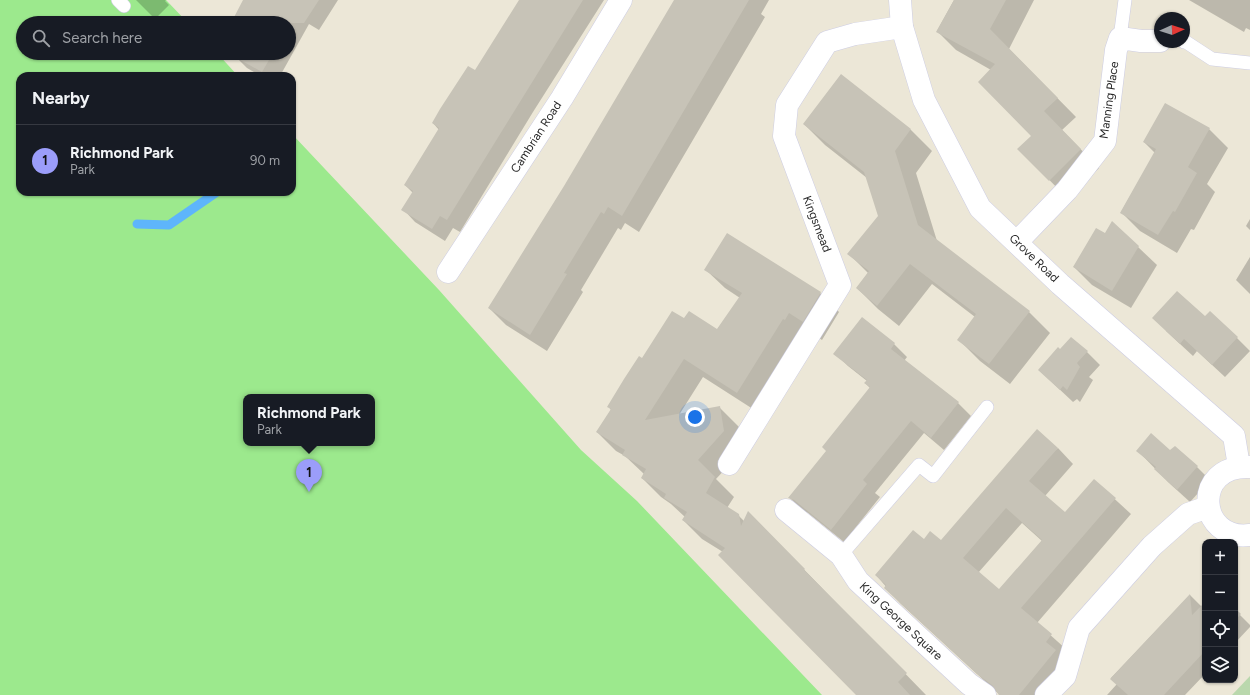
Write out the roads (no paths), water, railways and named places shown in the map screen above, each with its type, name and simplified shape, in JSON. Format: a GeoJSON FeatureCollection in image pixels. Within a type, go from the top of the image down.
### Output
{"type":"FeatureCollection","features":[{"type":"Feature","properties":{"kind":"street","name":"Cambrian Road"},"geometry":{"type":"LineString","coordinates":[[448,272],[562,98],[621,0]]}},
{"type":"Feature","properties":{"kind":"street","name":"Grove Road"},"geometry":{"type":"LineString","coordinates":[[900,0],[902,28],[924,100],[980,208],[1060,284],[1234,436],[1244,466]]}},
{"type":"Feature","properties":{"kind":"street","name":"Kingsmead"},"geometry":{"type":"LineString","coordinates":[[729,464],[840,285],[784,136],[787,105],[827,42],[855,34],[902,28]]}},
{"type":"Feature","properties":{"kind":"street"},"geometry":{"type":"LineString","coordinates":[[1120,38],[1154,41]]}},
{"type":"Feature","properties":{"kind":"street","name":"Manning Place"},"geometry":{"type":"LineString","coordinates":[[1017,242],[1067,190],[1105,141],[1116,50],[1120,38]]}},
{"type":"Feature","properties":{"kind":"street"},"geometry":{"type":"LineString","coordinates":[[1244,466],[1224,471],[1215,479],[1210,490],[1208,507],[1216,523],[1225,531],[1241,536],[1250,535]]}},
{"type":"Feature","properties":{"kind":"street"},"geometry":{"type":"LineString","coordinates":[[1046,695],[1065,676],[1079,628],[1152,546],[1188,514],[1208,507]]}},
{"type":"Feature","properties":{"kind":"street","name":"King George Square"},"geometry":{"type":"LineString","coordinates":[[786,510],[841,555],[858,581],[969,684],[985,695]]}},
{"type":"Feature","properties":{"kind":"lane"},"geometry":{"type":"LineString","coordinates":[[1120,38],[1125,0]]}},
{"type":"Feature","properties":{"kind":"lane"},"geometry":{"type":"LineString","coordinates":[[1190,45],[1212,59],[1250,63]]}},
{"type":"Feature","properties":{"kind":"lane"},"geometry":{"type":"LineString","coordinates":[[841,555],[919,465],[933,476],[987,407]]}},
{"type":"Feature","properties":{"kind":"waterway"},"geometry":{"type":"LineString","coordinates":[[137,224],[169,225],[211,196]]}},
{"type":"Feature","properties":{"kind":"place","name":"Richmond Park"},"geometry":{"type":"Point","coordinates":[309,492]}}]}
